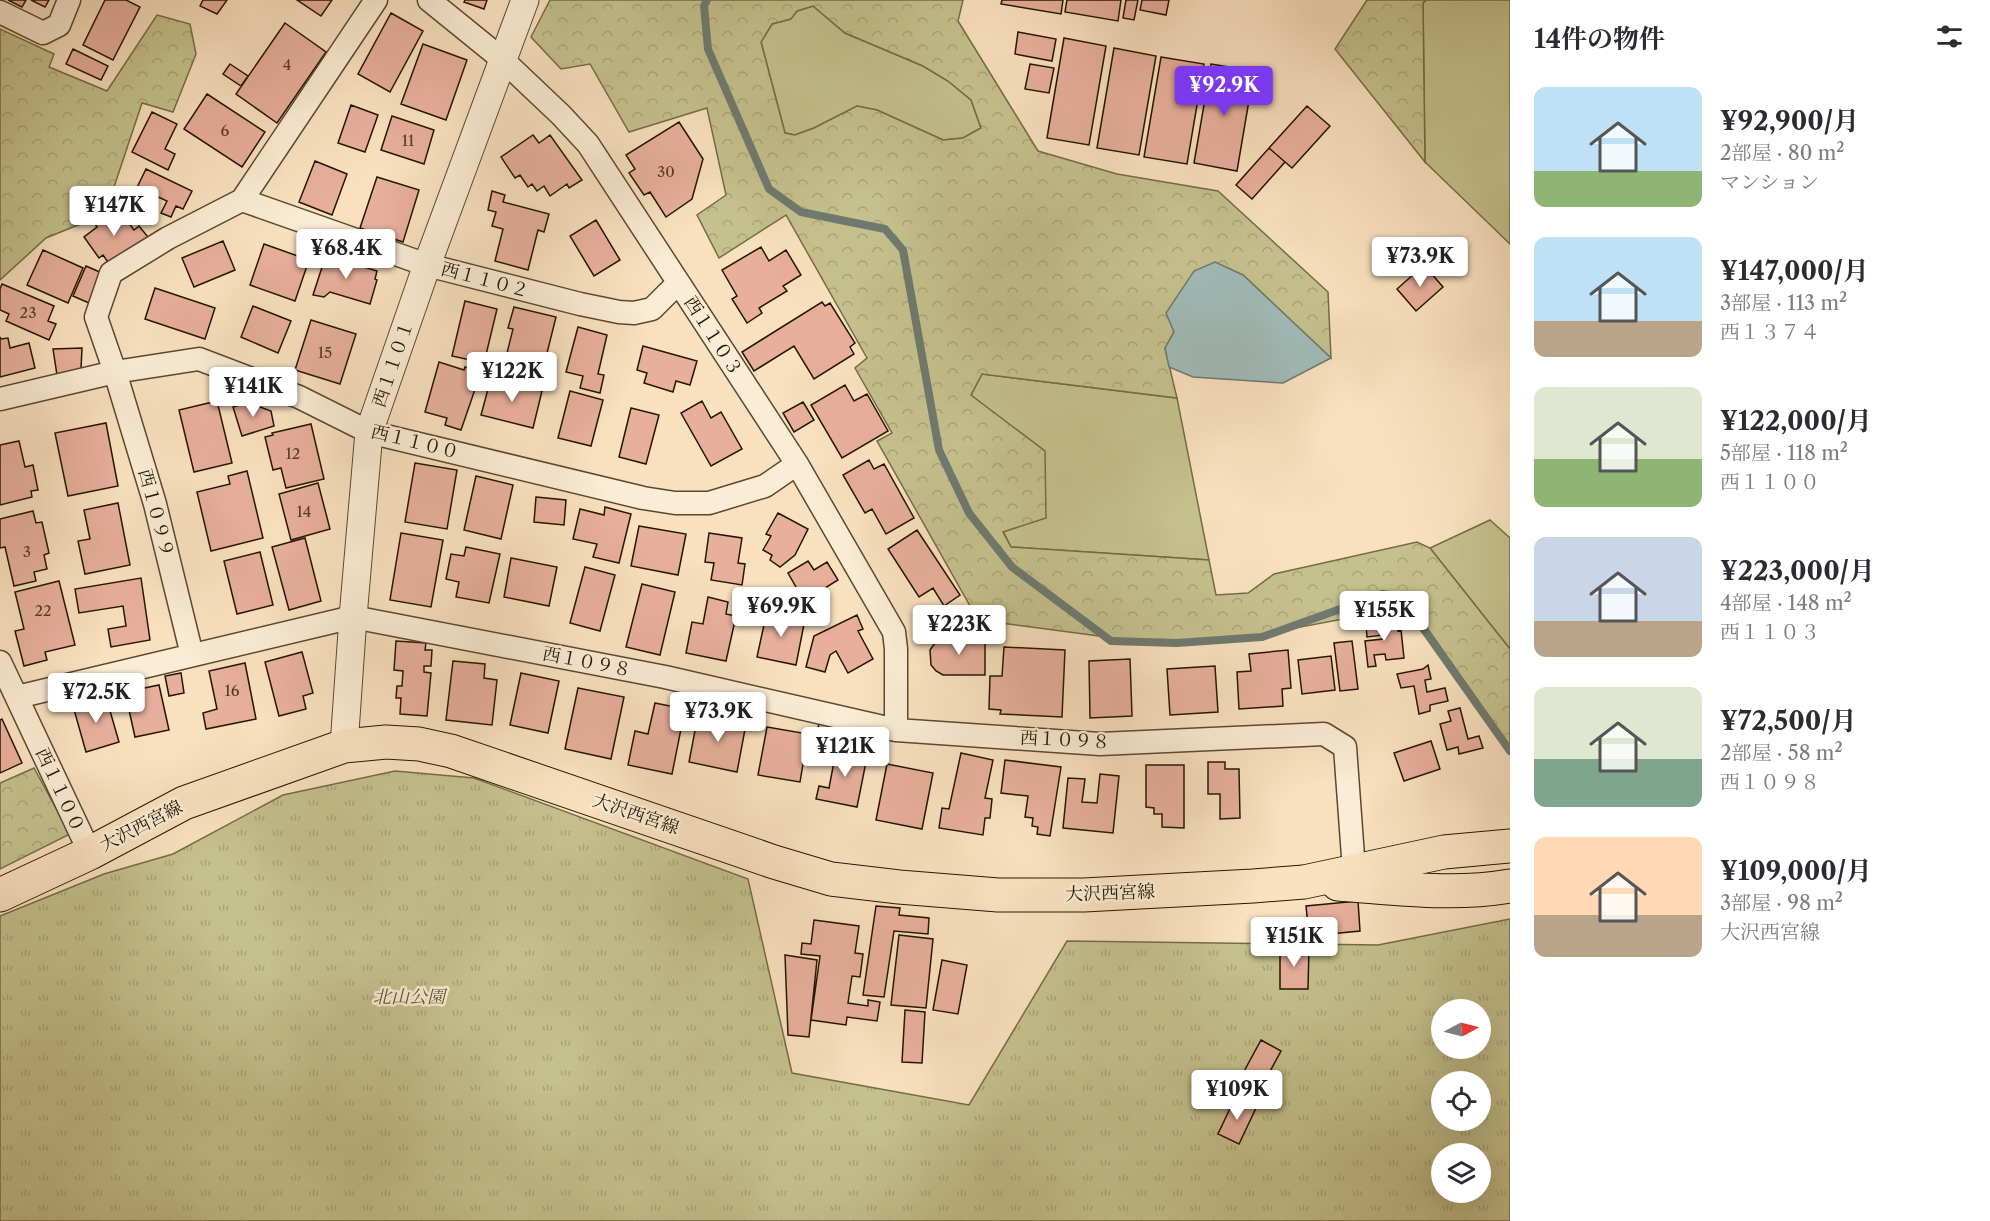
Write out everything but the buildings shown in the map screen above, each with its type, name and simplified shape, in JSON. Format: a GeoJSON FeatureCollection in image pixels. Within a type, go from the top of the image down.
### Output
{"type":"FeatureCollection","features":[{"type":"Feature","properties":{"kind":"main road","name":"大沢西宮線"},"geometry":{"type":"LineString","coordinates":[[0,896],[90,853],[184,803],[344,746],[369,742],[419,744],[451,751],[774,862],[831,879],[998,895],[1084,895],[1355,878],[1444,852],[1510,846]]}},
{"type":"Feature","properties":{"kind":"main road","name":"大沢西宮線"},"geometry":{"type":"LineString","coordinates":[[1355,878],[1431,891],[1483,891],[1510,886]]}},
{"type":"Feature","properties":{"kind":"street"},"geometry":{"type":"LineString","coordinates":[[0,12],[43,33],[59,25],[69,0]]}},
{"type":"Feature","properties":{"kind":"street"},"geometry":{"type":"LineString","coordinates":[[242,200],[376,0]]}},
{"type":"Feature","properties":{"kind":"street","name":"西１１０３"},"geometry":{"type":"LineString","coordinates":[[429,0],[503,60],[588,144],[797,464],[894,632],[896,730]]}},
{"type":"Feature","properties":{"kind":"street","name":"西１１０１"},"geometry":{"type":"LineString","coordinates":[[344,746],[352,616],[369,432],[427,265],[525,0]]}},
{"type":"Feature","properties":{"kind":"street","name":"西１１０２"},"geometry":{"type":"LineString","coordinates":[[242,200],[427,265],[580,304],[627,313],[652,309],[678,283]]}},
{"type":"Feature","properties":{"kind":"street","name":"西１０９９"},"geometry":{"type":"LineString","coordinates":[[192,655],[155,504],[96,317],[111,273],[168,238],[242,200]]}},
{"type":"Feature","properties":{"kind":"street","name":"西１１００"},"geometry":{"type":"LineString","coordinates":[[0,399],[115,372],[199,359],[299,398],[369,432],[644,498],[675,503],[709,503],[765,486],[797,464]]}},
{"type":"Feature","properties":{"kind":"street","name":"西１０９８"},"geometry":{"type":"LineString","coordinates":[[17,697],[352,616],[664,677],[896,730],[1100,744],[1324,734],[1345,747],[1355,878]]}},
{"type":"Feature","properties":{"kind":"street","name":"西１１００"},"geometry":{"type":"LineString","coordinates":[[0,662],[90,853]]}},
{"type":"Feature","properties":{"kind":"green space"},"geometry":{"type":"Polygon","coordinates":[[[550,0],[963,0],[958,21],[1038,151],[1117,174],[1218,191],[1328,292],[1331,358],[1243,275],[1174,332],[1165,348],[1177,398],[982,374],[971,395],[1045,451],[1046,518],[1003,532],[1011,547],[1209,560],[1216,595],[1248,593],[1274,574],[1417,542],[1430,548],[1510,649],[1510,747],[1412,606],[1231,640],[1159,644],[978,620],[877,441],[892,433],[855,368],[867,358],[786,215],[719,258],[697,215],[726,195],[707,108],[629,132],[590,64],[561,69],[531,37],[550,0]],[[813,6],[797,11],[791,19],[772,24],[761,42],[785,133],[795,135],[814,128],[857,106],[877,110],[943,140],[963,138],[981,128],[971,100],[948,81],[923,66],[845,33],[813,6]]]}},
{"type":"Feature","properties":{"kind":"green space"},"geometry":{"type":"Polygon","coordinates":[[[1367,0],[1426,0],[1423,3],[1425,162],[1335,49],[1367,0]]]}},
{"type":"Feature","properties":{"kind":"green space"},"geometry":{"type":"Polygon","coordinates":[[[1426,0],[1510,0],[1510,244],[1425,162],[1423,3],[1426,0]]]}},
{"type":"Feature","properties":{"kind":"green space"},"geometry":{"type":"Polygon","coordinates":[[[813,6],[845,33],[923,66],[948,81],[971,100],[981,128],[963,138],[943,140],[877,110],[857,106],[814,128],[795,135],[785,133],[761,42],[772,24],[790,19],[797,11],[813,6]]]}},
{"type":"Feature","properties":{"kind":"green space"},"geometry":{"type":"Polygon","coordinates":[[[157,15],[190,24],[196,54],[173,112],[142,103],[105,214],[46,238],[0,280],[0,29],[54,54],[49,67],[107,91],[157,15]]]}},
{"type":"Feature","properties":{"kind":"green space"},"geometry":{"type":"Polygon","coordinates":[[[982,374],[1177,398],[1209,560],[1011,547],[1003,531],[971,395],[982,374]]]}},
{"type":"Feature","properties":{"kind":"green space"},"geometry":{"type":"Polygon","coordinates":[[[1490,520],[1510,538],[1510,649],[1430,548],[1490,520]]]}},
{"type":"Feature","properties":{"kind":"green space"},"geometry":{"type":"Polygon","coordinates":[[[34,768],[70,834],[0,869],[0,783],[34,768]]]}},
{"type":"Feature","properties":{"kind":"green space","name":"北山公園"},"geometry":{"type":"Polygon","coordinates":[[[395,771],[474,778],[748,879],[792,1073],[969,1105],[1067,941],[1378,945],[1510,919],[1510,1221],[0,1221],[0,916],[104,874],[173,854],[283,795],[395,771]]]}},
{"type":"Feature","properties":{"kind":"water"},"geometry":{"type":"Polygon","coordinates":[[[1215,262],[1243,275],[1331,358],[1283,383],[1193,377],[1169,367],[1165,348],[1174,332],[1166,313],[1194,271],[1215,262]]]}},
{"type":"Feature","properties":{"kind":"waterway"},"geometry":{"type":"LineString","coordinates":[[707,0],[704,6],[708,49],[769,189],[801,212],[885,229],[903,250],[939,450],[969,513],[1012,567],[1111,641],[1177,643],[1262,637],[1382,594],[1401,597],[1510,751]]}}]}
